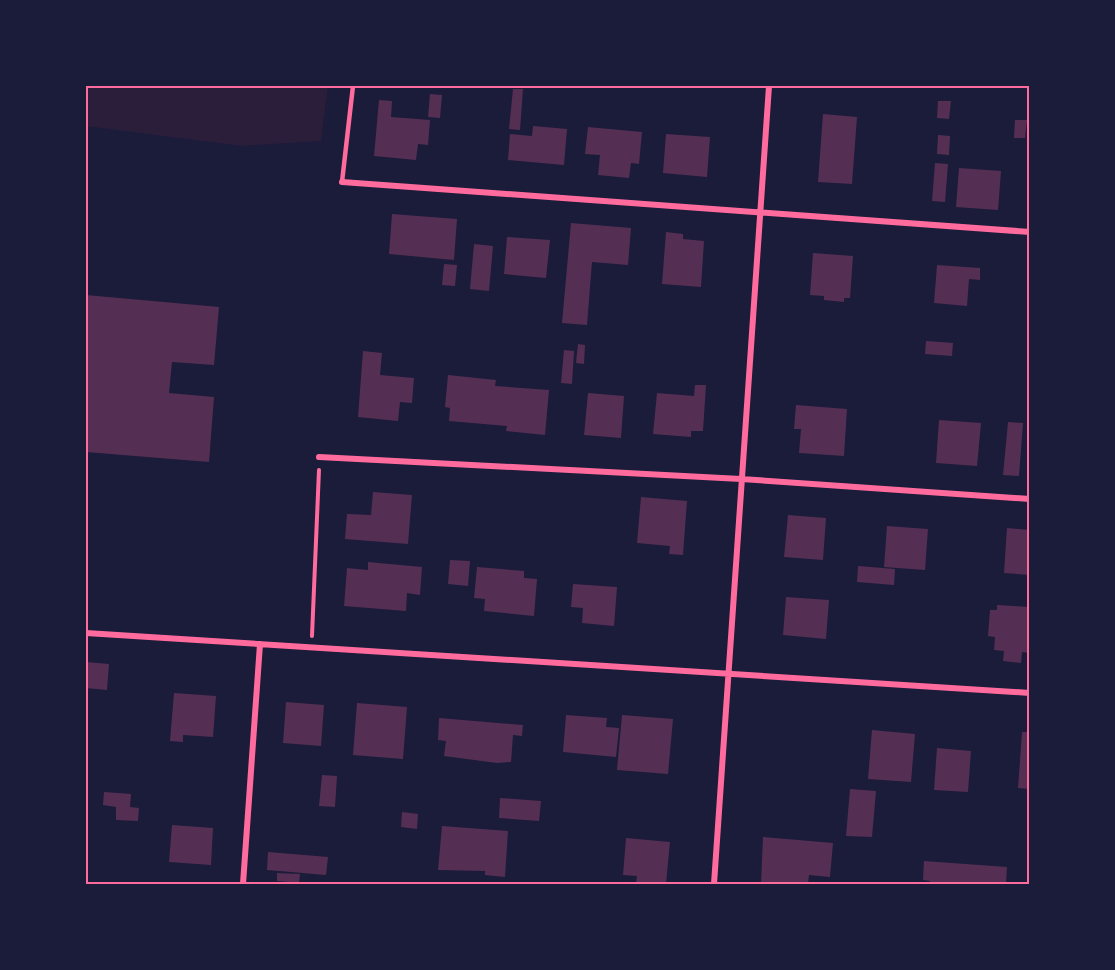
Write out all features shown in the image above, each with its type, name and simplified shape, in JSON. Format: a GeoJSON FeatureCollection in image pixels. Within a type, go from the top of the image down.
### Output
{"type":"FeatureCollection","features":[{"type":"Feature","properties":{"kind":"street"},"geometry":{"type":"LineString","coordinates":[[714,885],[727,672],[770,86]]}},
{"type":"Feature","properties":{"kind":"street"},"geometry":{"type":"LineString","coordinates":[[342,182],[1029,232]]}},
{"type":"Feature","properties":{"kind":"street"},"geometry":{"type":"LineString","coordinates":[[319,457],[741,478],[1029,499]]}},
{"type":"Feature","properties":{"kind":"street"},"geometry":{"type":"LineString","coordinates":[[86,633],[1029,693]]}},
{"type":"Feature","properties":{"kind":"street"},"geometry":{"type":"LineString","coordinates":[[243,885],[260,644]]}},
{"type":"Feature","properties":{"kind":"lane"},"geometry":{"type":"LineString","coordinates":[[342,182],[353,86]]}},
{"type":"Feature","properties":{"kind":"path"},"geometry":{"type":"LineString","coordinates":[[312,647],[319,457]]}},
{"type":"Feature","properties":{"kind":"shaded area"},"geometry":{"type":"Polygon","coordinates":[[[86,86],[328,86],[321,141],[242,146],[86,126],[86,86]]]}},
{"type":"Feature","properties":{"kind":"building"},"geometry":{"type":"Polygon","coordinates":[[[513,89],[523,89],[520,130],[509,129],[513,89]]]}},
{"type":"Feature","properties":{"kind":"building"},"geometry":{"type":"Polygon","coordinates":[[[430,94],[442,95],[440,118],[428,117],[430,94]]]}},
{"type":"Feature","properties":{"kind":"building"},"geometry":{"type":"Polygon","coordinates":[[[379,100],[392,101],[391,117],[430,120],[428,145],[418,144],[416,160],[374,156],[379,100]]]}},
{"type":"Feature","properties":{"kind":"building"},"geometry":{"type":"Polygon","coordinates":[[[938,101],[951,101],[949,119],[937,118],[938,101]]]}},
{"type":"Feature","properties":{"kind":"building"},"geometry":{"type":"Polygon","coordinates":[[[823,114],[857,117],[852,184],[818,182],[823,114]]]}},
{"type":"Feature","properties":{"kind":"building"},"geometry":{"type":"Polygon","coordinates":[[[1015,120],[1027,120],[1025,138],[1014,138],[1015,120]]]}},
{"type":"Feature","properties":{"kind":"building"},"geometry":{"type":"Polygon","coordinates":[[[533,126],[567,129],[564,165],[508,160],[510,134],[532,136],[533,126]]]}},
{"type":"Feature","properties":{"kind":"building"},"geometry":{"type":"Polygon","coordinates":[[[588,127],[642,132],[639,164],[631,163],[629,178],[598,175],[600,155],[585,154],[588,127]]]}},
{"type":"Feature","properties":{"kind":"building"},"geometry":{"type":"Polygon","coordinates":[[[666,134],[710,137],[707,177],[663,173],[666,134]]]}},
{"type":"Feature","properties":{"kind":"building"},"geometry":{"type":"Polygon","coordinates":[[[938,135],[950,136],[949,155],[937,154],[938,135]]]}},
{"type":"Feature","properties":{"kind":"building"},"geometry":{"type":"Polygon","coordinates":[[[935,163],[948,164],[945,202],[932,201],[935,163]]]}},
{"type":"Feature","properties":{"kind":"building"},"geometry":{"type":"Polygon","coordinates":[[[959,168],[1001,171],[998,210],[956,207],[959,168]]]}},
{"type":"Feature","properties":{"kind":"building"},"geometry":{"type":"Polygon","coordinates":[[[392,214],[457,219],[454,260],[389,254],[392,214]]]}},
{"type":"Feature","properties":{"kind":"building"},"geometry":{"type":"Polygon","coordinates":[[[571,223],[631,228],[628,265],[592,262],[587,325],[562,323],[571,223]]]}},
{"type":"Feature","properties":{"kind":"building"},"geometry":{"type":"Polygon","coordinates":[[[666,232],[683,234],[683,239],[704,241],[701,287],[662,284],[666,232]]]}},
{"type":"Feature","properties":{"kind":"building"},"geometry":{"type":"Polygon","coordinates":[[[507,237],[550,240],[546,278],[504,274],[507,237]]]}},
{"type":"Feature","properties":{"kind":"building"},"geometry":{"type":"Polygon","coordinates":[[[474,244],[493,246],[489,291],[470,289],[474,244]]]}},
{"type":"Feature","properties":{"kind":"building"},"geometry":{"type":"Polygon","coordinates":[[[813,253],[853,256],[850,298],[844,298],[844,302],[824,300],[824,296],[810,295],[813,253]]]}},
{"type":"Feature","properties":{"kind":"building"},"geometry":{"type":"Polygon","coordinates":[[[444,264],[457,265],[455,286],[442,285],[444,264]]]}},
{"type":"Feature","properties":{"kind":"building"},"geometry":{"type":"Polygon","coordinates":[[[937,265],[980,268],[980,280],[969,279],[967,306],[934,303],[937,265]]]}},
{"type":"Feature","properties":{"kind":"building"},"geometry":{"type":"Polygon","coordinates":[[[86,295],[219,307],[214,365],[172,362],[169,393],[214,397],[209,462],[86,452],[86,295]]]}},
{"type":"Feature","properties":{"kind":"building"},"geometry":{"type":"Polygon","coordinates":[[[926,341],[953,343],[952,356],[925,354],[926,341]]]}},
{"type":"Feature","properties":{"kind":"building"},"geometry":{"type":"Polygon","coordinates":[[[578,344],[585,345],[584,364],[576,363],[578,344]]]}},
{"type":"Feature","properties":{"kind":"building"},"geometry":{"type":"Polygon","coordinates":[[[564,350],[574,351],[572,384],[561,383],[564,350]]]}},
{"type":"Feature","properties":{"kind":"building"},"geometry":{"type":"Polygon","coordinates":[[[363,351],[382,353],[380,375],[414,378],[412,403],[400,402],[398,421],[358,417],[363,351]]]}},
{"type":"Feature","properties":{"kind":"building"},"geometry":{"type":"Polygon","coordinates":[[[448,375],[496,380],[495,386],[549,390],[545,435],[506,431],[507,426],[449,421],[450,408],[445,407],[448,375]]]}},
{"type":"Feature","properties":{"kind":"building"},"geometry":{"type":"Polygon","coordinates":[[[695,385],[706,385],[703,431],[691,431],[691,437],[653,434],[657,393],[694,396],[695,385]]]}},
{"type":"Feature","properties":{"kind":"building"},"geometry":{"type":"Polygon","coordinates":[[[588,393],[624,396],[621,438],[584,435],[588,393]]]}},
{"type":"Feature","properties":{"kind":"building"},"geometry":{"type":"Polygon","coordinates":[[[796,405],[847,409],[844,456],[799,453],[801,429],[794,429],[796,405]]]}},
{"type":"Feature","properties":{"kind":"building"},"geometry":{"type":"Polygon","coordinates":[[[939,420],[981,423],[977,466],[936,463],[939,420]]]}},
{"type":"Feature","properties":{"kind":"building"},"geometry":{"type":"Polygon","coordinates":[[[1008,422],[1023,423],[1019,476],[1003,475],[1008,422]]]}},
{"type":"Feature","properties":{"kind":"building"},"geometry":{"type":"Polygon","coordinates":[[[373,492],[412,495],[408,544],[345,539],[347,514],[371,515],[373,492]]]}},
{"type":"Feature","properties":{"kind":"building"},"geometry":{"type":"Polygon","coordinates":[[[641,497],[687,501],[683,555],[669,554],[670,546],[637,543],[641,497]]]}},
{"type":"Feature","properties":{"kind":"building"},"geometry":{"type":"Polygon","coordinates":[[[788,515],[826,518],[823,560],[784,557],[788,515]]]}},
{"type":"Feature","properties":{"kind":"building"},"geometry":{"type":"Polygon","coordinates":[[[887,526],[928,529],[925,570],[884,567],[887,526]]]}},
{"type":"Feature","properties":{"kind":"building"},"geometry":{"type":"Polygon","coordinates":[[[1007,528],[1030,530],[1030,575],[1004,573],[1007,528]]]}},
{"type":"Feature","properties":{"kind":"building"},"geometry":{"type":"Polygon","coordinates":[[[450,560],[470,561],[468,586],[448,584],[450,560]]]}},
{"type":"Feature","properties":{"kind":"building"},"geometry":{"type":"Polygon","coordinates":[[[368,562],[422,567],[420,595],[407,593],[406,611],[344,606],[347,568],[368,570],[368,562]]]}},
{"type":"Feature","properties":{"kind":"building"},"geometry":{"type":"Polygon","coordinates":[[[858,566],[895,569],[894,585],[857,582],[858,566]]]}},
{"type":"Feature","properties":{"kind":"building"},"geometry":{"type":"Polygon","coordinates":[[[477,567],[524,571],[524,578],[537,579],[534,616],[484,611],[485,599],[474,598],[477,567]]]}},
{"type":"Feature","properties":{"kind":"building"},"geometry":{"type":"Polygon","coordinates":[[[573,584],[617,587],[614,626],[582,623],[583,608],[571,607],[573,584]]]}},
{"type":"Feature","properties":{"kind":"building"},"geometry":{"type":"Polygon","coordinates":[[[786,597],[829,600],[826,639],[783,635],[786,597]]]}},
{"type":"Feature","properties":{"kind":"building"},"geometry":{"type":"Polygon","coordinates":[[[997,605],[1030,607],[1030,653],[1022,652],[1021,663],[1003,661],[1004,651],[994,650],[995,637],[988,636],[990,610],[997,610],[997,605]]]}},
{"type":"Feature","properties":{"kind":"building"},"geometry":{"type":"Polygon","coordinates":[[[86,662],[109,664],[107,690],[86,688],[86,662]]]}},
{"type":"Feature","properties":{"kind":"building"},"geometry":{"type":"Polygon","coordinates":[[[174,693],[216,696],[213,737],[183,735],[183,742],[170,741],[174,693]]]}},
{"type":"Feature","properties":{"kind":"building"},"geometry":{"type":"Polygon","coordinates":[[[286,702],[324,705],[321,746],[283,743],[286,702]]]}},
{"type":"Feature","properties":{"kind":"building"},"geometry":{"type":"Polygon","coordinates":[[[357,703],[407,707],[403,759],[353,755],[357,703]]]}},
{"type":"Feature","properties":{"kind":"building"},"geometry":{"type":"Polygon","coordinates":[[[566,715],[607,718],[606,727],[619,728],[616,757],[563,752],[566,715]]]}},
{"type":"Feature","properties":{"kind":"building"},"geometry":{"type":"Polygon","coordinates":[[[622,715],[673,719],[668,774],[617,770],[622,715]]]}},
{"type":"Feature","properties":{"kind":"building"},"geometry":{"type":"Polygon","coordinates":[[[439,718],[523,725],[522,736],[513,735],[511,762],[497,763],[444,756],[446,741],[438,740],[439,718]]]}},
{"type":"Feature","properties":{"kind":"building"},"geometry":{"type":"Polygon","coordinates":[[[872,730],[915,734],[911,782],[868,779],[872,730]]]}},
{"type":"Feature","properties":{"kind":"building"},"geometry":{"type":"Polygon","coordinates":[[[1022,732],[1030,732],[1030,789],[1018,788],[1022,732]]]}},
{"type":"Feature","properties":{"kind":"building"},"geometry":{"type":"Polygon","coordinates":[[[937,748],[971,751],[968,792],[934,790],[937,748]]]}},
{"type":"Feature","properties":{"kind":"building"},"geometry":{"type":"Polygon","coordinates":[[[322,775],[337,776],[335,807],[319,806],[322,775]]]}},
{"type":"Feature","properties":{"kind":"building"},"geometry":{"type":"Polygon","coordinates":[[[850,789],[876,791],[872,837],[846,836],[850,789]]]}},
{"type":"Feature","properties":{"kind":"building"},"geometry":{"type":"Polygon","coordinates":[[[104,792],[131,794],[130,807],[139,808],[138,821],[116,820],[116,807],[103,805],[104,792]]]}},
{"type":"Feature","properties":{"kind":"building"},"geometry":{"type":"Polygon","coordinates":[[[500,798],[541,801],[539,821],[499,818],[500,798]]]}},
{"type":"Feature","properties":{"kind":"building"},"geometry":{"type":"Polygon","coordinates":[[[402,812],[418,814],[417,829],[401,827],[402,812]]]}},
{"type":"Feature","properties":{"kind":"building"},"geometry":{"type":"Polygon","coordinates":[[[172,825],[213,828],[211,865],[169,862],[172,825]]]}},
{"type":"Feature","properties":{"kind":"building"},"geometry":{"type":"Polygon","coordinates":[[[442,826],[508,831],[505,877],[485,875],[485,871],[438,870],[442,826]]]}},
{"type":"Feature","properties":{"kind":"building"},"geometry":{"type":"Polygon","coordinates":[[[763,837],[833,843],[830,877],[809,875],[808,884],[761,884],[763,837]]]}},
{"type":"Feature","properties":{"kind":"building"},"geometry":{"type":"Polygon","coordinates":[[[626,838],[670,842],[666,884],[636,884],[637,876],[623,875],[626,838]]]}},
{"type":"Feature","properties":{"kind":"building"},"geometry":{"type":"Polygon","coordinates":[[[268,852],[328,857],[326,875],[267,870],[268,852]]]}},
{"type":"Feature","properties":{"kind":"building"},"geometry":{"type":"Polygon","coordinates":[[[924,861],[1007,867],[1006,884],[930,884],[930,881],[923,880],[924,861]]]}},
{"type":"Feature","properties":{"kind":"building"},"geometry":{"type":"Polygon","coordinates":[[[277,873],[300,874],[299,883],[277,881],[277,873]]]}}]}
